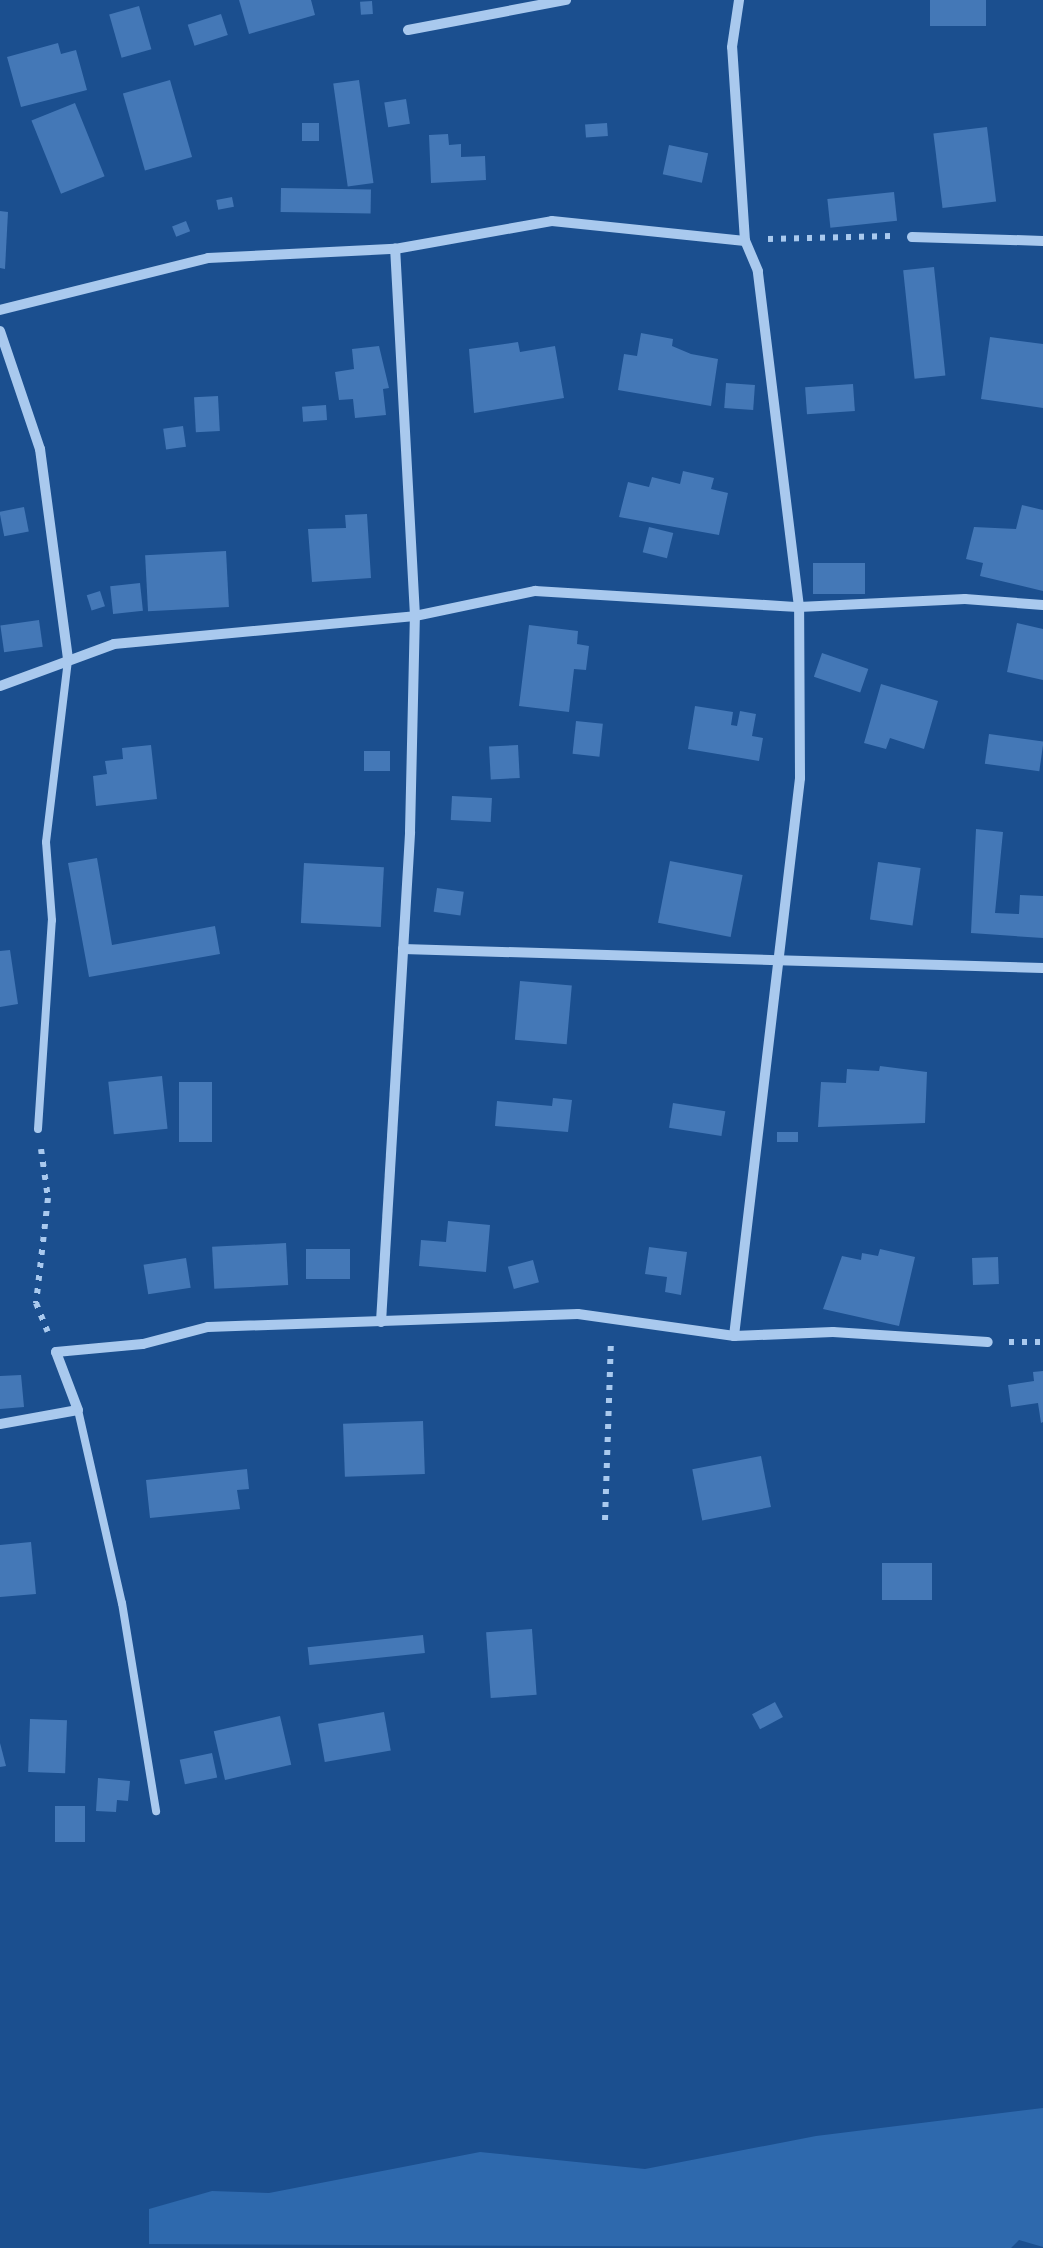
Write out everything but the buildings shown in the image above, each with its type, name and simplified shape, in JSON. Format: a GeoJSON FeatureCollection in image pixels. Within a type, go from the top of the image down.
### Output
{"type":"FeatureCollection","features":[{"type":"Feature","properties":{"kind":"street"},"geometry":{"type":"LineString","coordinates":[[408,30],[566,0]]}},
{"type":"Feature","properties":{"kind":"street"},"geometry":{"type":"LineString","coordinates":[[734,1336],[774,957],[800,778],[799,607],[758,272],[745,241],[732,47],[739,0]]}},
{"type":"Feature","properties":{"kind":"street"},"geometry":{"type":"LineString","coordinates":[[0,310],[208,258],[395,249],[552,221],[745,241]]}},
{"type":"Feature","properties":{"kind":"street"},"geometry":{"type":"LineString","coordinates":[[912,237],[1043,240]]}},
{"type":"Feature","properties":{"kind":"street"},"geometry":{"type":"LineString","coordinates":[[380,1322],[403,949],[415,616],[395,249]]}},
{"type":"Feature","properties":{"kind":"street"},"geometry":{"type":"LineString","coordinates":[[0,331],[40,449],[68,659]]}},
{"type":"Feature","properties":{"kind":"street"},"geometry":{"type":"LineString","coordinates":[[0,686],[114,644],[415,616],[535,591],[799,607],[965,599],[1043,605]]}},
{"type":"Feature","properties":{"kind":"street"},"geometry":{"type":"LineString","coordinates":[[403,949],[774,957],[1043,968]]}},
{"type":"Feature","properties":{"kind":"street"},"geometry":{"type":"LineString","coordinates":[[0,1424],[78,1410],[56,1352],[143,1344],[208,1327],[612,1319],[734,1336],[832,1332],[988,1342]]}},
{"type":"Feature","properties":{"kind":"lane"},"geometry":{"type":"LineString","coordinates":[[38,1129],[52,920],[46,842],[68,659]]}},
{"type":"Feature","properties":{"kind":"lane"},"geometry":{"type":"LineString","coordinates":[[78,1410],[122,1602],[156,1811]]}},
{"type":"Feature","properties":{"kind":"path"},"geometry":{"type":"LineString","coordinates":[[745,241],[912,237]]}},
{"type":"Feature","properties":{"kind":"path"},"geometry":{"type":"LineString","coordinates":[[38,1129],[48,1198],[36,1303],[56,1352]]}},
{"type":"Feature","properties":{"kind":"path"},"geometry":{"type":"LineString","coordinates":[[604,1520],[612,1319]]}},
{"type":"Feature","properties":{"kind":"path"},"geometry":{"type":"LineString","coordinates":[[988,1342],[1043,1342]]}},
{"type":"Feature","properties":{"kind":"shaded area"},"geometry":{"type":"Polygon","coordinates":[[[1043,2108],[1043,2247],[1019,2240],[1011,2248],[149,2244],[149,2209],[212,2191],[269,2193],[480,2152],[645,2169],[816,2136],[1043,2108]]]}}]}
